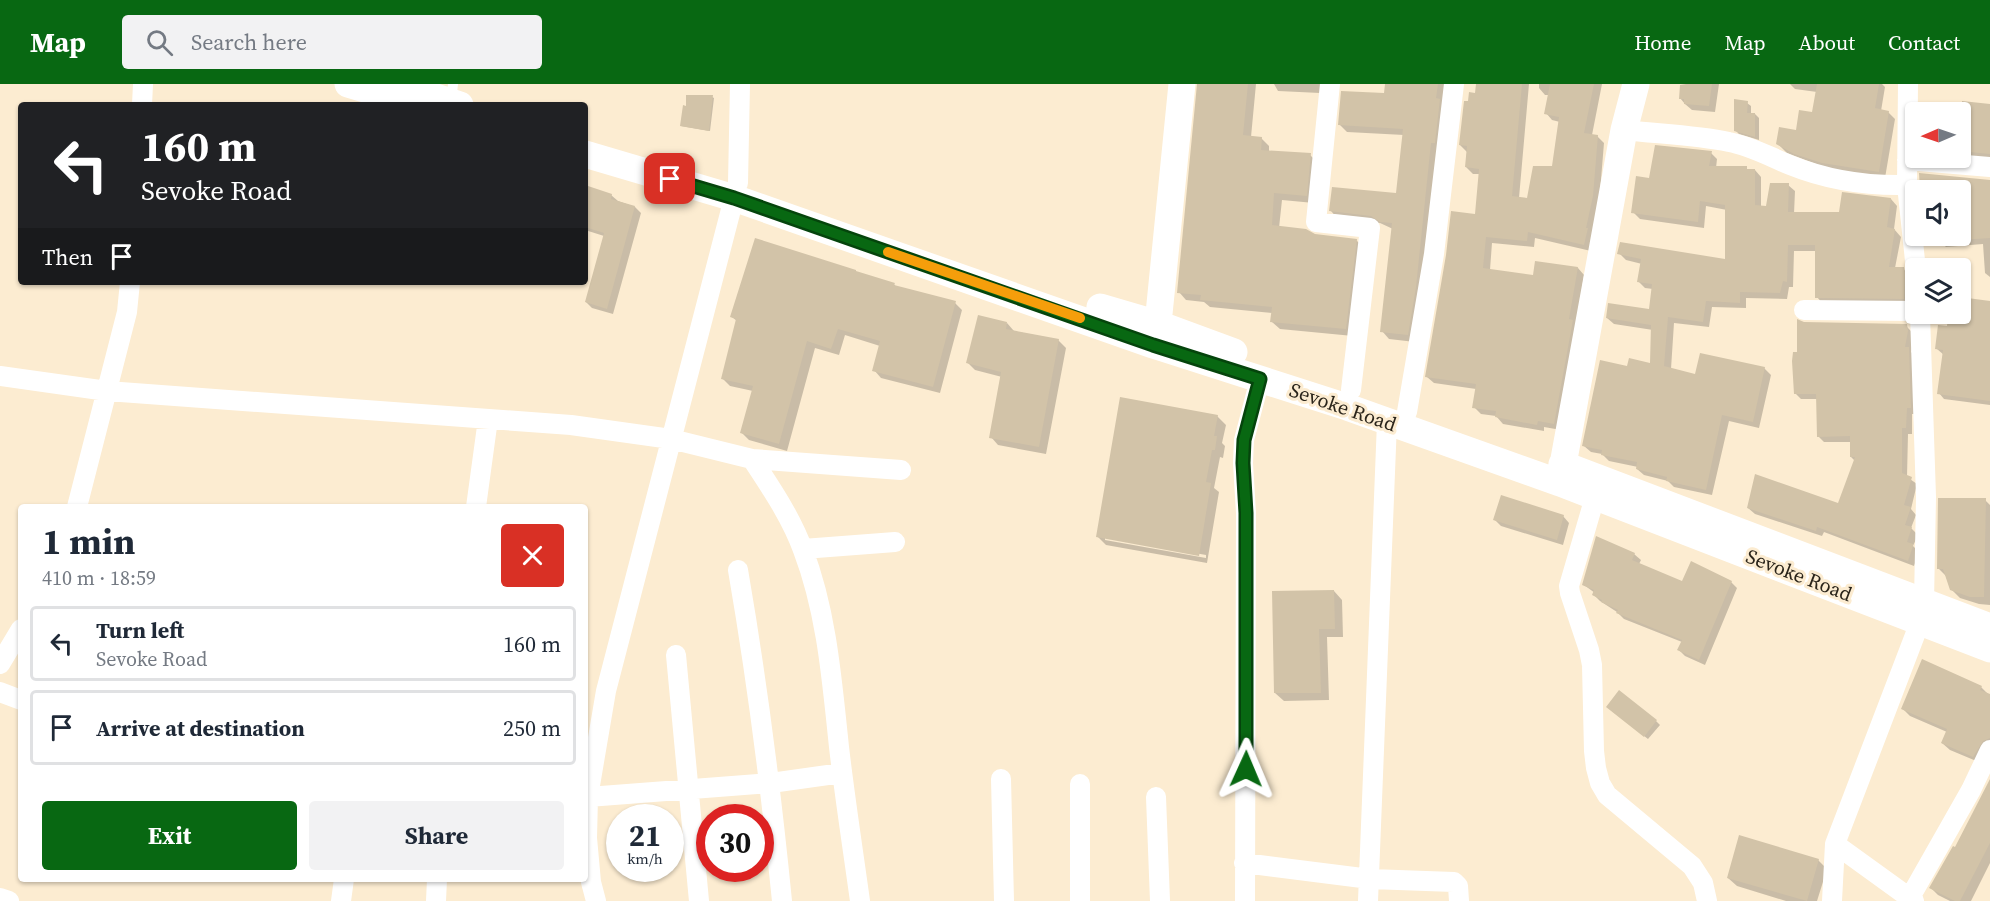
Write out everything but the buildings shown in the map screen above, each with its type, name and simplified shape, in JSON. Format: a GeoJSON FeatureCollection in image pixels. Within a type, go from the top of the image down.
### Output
{"type":"FeatureCollection","features":[{"type":"Feature","properties":{"kind":"main road"},"geometry":{"type":"LineString","coordinates":[[348,84],[409,102]]}},
{"type":"Feature","properties":{"kind":"main road"},"geometry":{"type":"LineString","coordinates":[[396,84],[454,97]]}},
{"type":"Feature","properties":{"kind":"main road"},"geometry":{"type":"LineString","coordinates":[[1156,335],[1182,84]]}},
{"type":"Feature","properties":{"kind":"main road"},"geometry":{"type":"LineString","coordinates":[[1562,474],[1624,130],[1636,84]]}},
{"type":"Feature","properties":{"kind":"main road","name":"Sevoke Road"},"geometry":{"type":"LineString","coordinates":[[588,141],[1156,335],[1265,363],[1352,390],[1397,417]]}},
{"type":"Feature","properties":{"kind":"main road","name":"Sevoke Road"},"geometry":{"type":"LineString","coordinates":[[588,155],[736,190]]}},
{"type":"Feature","properties":{"kind":"main road","name":"Sevoke Road"},"geometry":{"type":"LineString","coordinates":[[1156,335],[1260,379],[1397,417],[1562,474],[1922,612],[1990,649]]}},
{"type":"Feature","properties":{"kind":"main road","name":"Sevoke Road"},"geometry":{"type":"LineString","coordinates":[[1562,474],[1595,497],[1922,612],[1990,627]]}},
{"type":"Feature","properties":{"kind":"street"},"geometry":{"type":"LineString","coordinates":[[142,102],[143,84]]}},
{"type":"Feature","properties":{"kind":"street"},"geometry":{"type":"LineString","coordinates":[[740,84],[736,190],[606,691],[588,797],[771,783],[842,773]]}},
{"type":"Feature","properties":{"kind":"street"},"geometry":{"type":"LineString","coordinates":[[1330,84],[1316,222],[1370,228],[1352,390]]}},
{"type":"Feature","properties":{"kind":"street"},"geometry":{"type":"LineString","coordinates":[[1368,901],[1397,417],[1434,254],[1454,84]]}},
{"type":"Feature","properties":{"kind":"street"},"geometry":{"type":"LineString","coordinates":[[1908,84],[1908,102]]}},
{"type":"Feature","properties":{"kind":"street"},"geometry":{"type":"LineString","coordinates":[[1624,130],[1730,142],[1753,149],[1790,166],[1847,181],[1905,184]]}},
{"type":"Feature","properties":{"kind":"street"},"geometry":{"type":"LineString","coordinates":[[1971,165],[1990,167]]}},
{"type":"Feature","properties":{"kind":"street"},"geometry":{"type":"LineString","coordinates":[[78,504],[127,312],[130,285]]}},
{"type":"Feature","properties":{"kind":"street"},"geometry":{"type":"LineString","coordinates":[[1804,310],[1905,311]]}},
{"type":"Feature","properties":{"kind":"street"},"geometry":{"type":"LineString","coordinates":[[1832,901],[1835,844],[1922,612],[1926,497],[1920,324]]}},
{"type":"Feature","properties":{"kind":"street"},"geometry":{"type":"LineString","coordinates":[[0,376],[107,391],[571,425],[670,439],[752,459],[901,470]]}},
{"type":"Feature","properties":{"kind":"street"},"geometry":{"type":"LineString","coordinates":[[1245,901],[1246,513],[1243,463],[1244,440],[1260,379]]}},
{"type":"Feature","properties":{"kind":"street"},"geometry":{"type":"LineString","coordinates":[[476,504],[488,418]]}},
{"type":"Feature","properties":{"kind":"street"},"geometry":{"type":"LineString","coordinates":[[752,459],[781,503],[803,549],[817,595],[829,660],[860,901]]}},
{"type":"Feature","properties":{"kind":"street"},"geometry":{"type":"LineString","coordinates":[[1595,497],[1569,586],[1569,593],[1592,665],[1596,768],[1607,795],[1692,866],[1703,883],[1707,901]]}},
{"type":"Feature","properties":{"kind":"street"},"geometry":{"type":"LineString","coordinates":[[803,549],[895,542]]}},
{"type":"Feature","properties":{"kind":"street"},"geometry":{"type":"LineString","coordinates":[[738,570],[754,660],[771,783],[782,901]]}},
{"type":"Feature","properties":{"kind":"street"},"geometry":{"type":"LineString","coordinates":[[0,664],[18,634]]}},
{"type":"Feature","properties":{"kind":"street"},"geometry":{"type":"LineString","coordinates":[[676,655],[699,901]]}},
{"type":"Feature","properties":{"kind":"street"},"geometry":{"type":"LineString","coordinates":[[0,692],[18,699]]}},
{"type":"Feature","properties":{"kind":"street"},"geometry":{"type":"LineString","coordinates":[[1835,844],[1910,900],[1971,790],[1990,750]]}},
{"type":"Feature","properties":{"kind":"street"},"geometry":{"type":"LineString","coordinates":[[1001,779],[1004,901]]}},
{"type":"Feature","properties":{"kind":"street"},"geometry":{"type":"LineString","coordinates":[[1080,784],[1080,901]]}},
{"type":"Feature","properties":{"kind":"street"},"geometry":{"type":"LineString","coordinates":[[1156,797],[1160,901]]}},
{"type":"Feature","properties":{"kind":"street"},"geometry":{"type":"LineString","coordinates":[[588,849],[591,882],[596,901]]}},
{"type":"Feature","properties":{"kind":"street"},"geometry":{"type":"LineString","coordinates":[[1244,863],[1370,879],[1454,882],[1458,886],[1459,901]]}},
{"type":"Feature","properties":{"kind":"street"},"geometry":{"type":"LineString","coordinates":[[341,901],[344,882]]}},
{"type":"Feature","properties":{"kind":"street"},"geometry":{"type":"LineString","coordinates":[[436,901],[437,882]]}},
{"type":"Feature","properties":{"kind":"street"},"geometry":{"type":"LineString","coordinates":[[0,898],[9,901]]}},
{"type":"Feature","properties":{"kind":"slow traffic"},"geometry":{"type":"LineString","coordinates":[[888,252],[1080,318]]}},
{"type":"Feature","properties":{"kind":"route"},"geometry":{"type":"LineString","coordinates":[[670,179],[734,198],[1153,345],[1260,379],[1244,440],[1243,463],[1246,513],[1246,769]]}}]}
